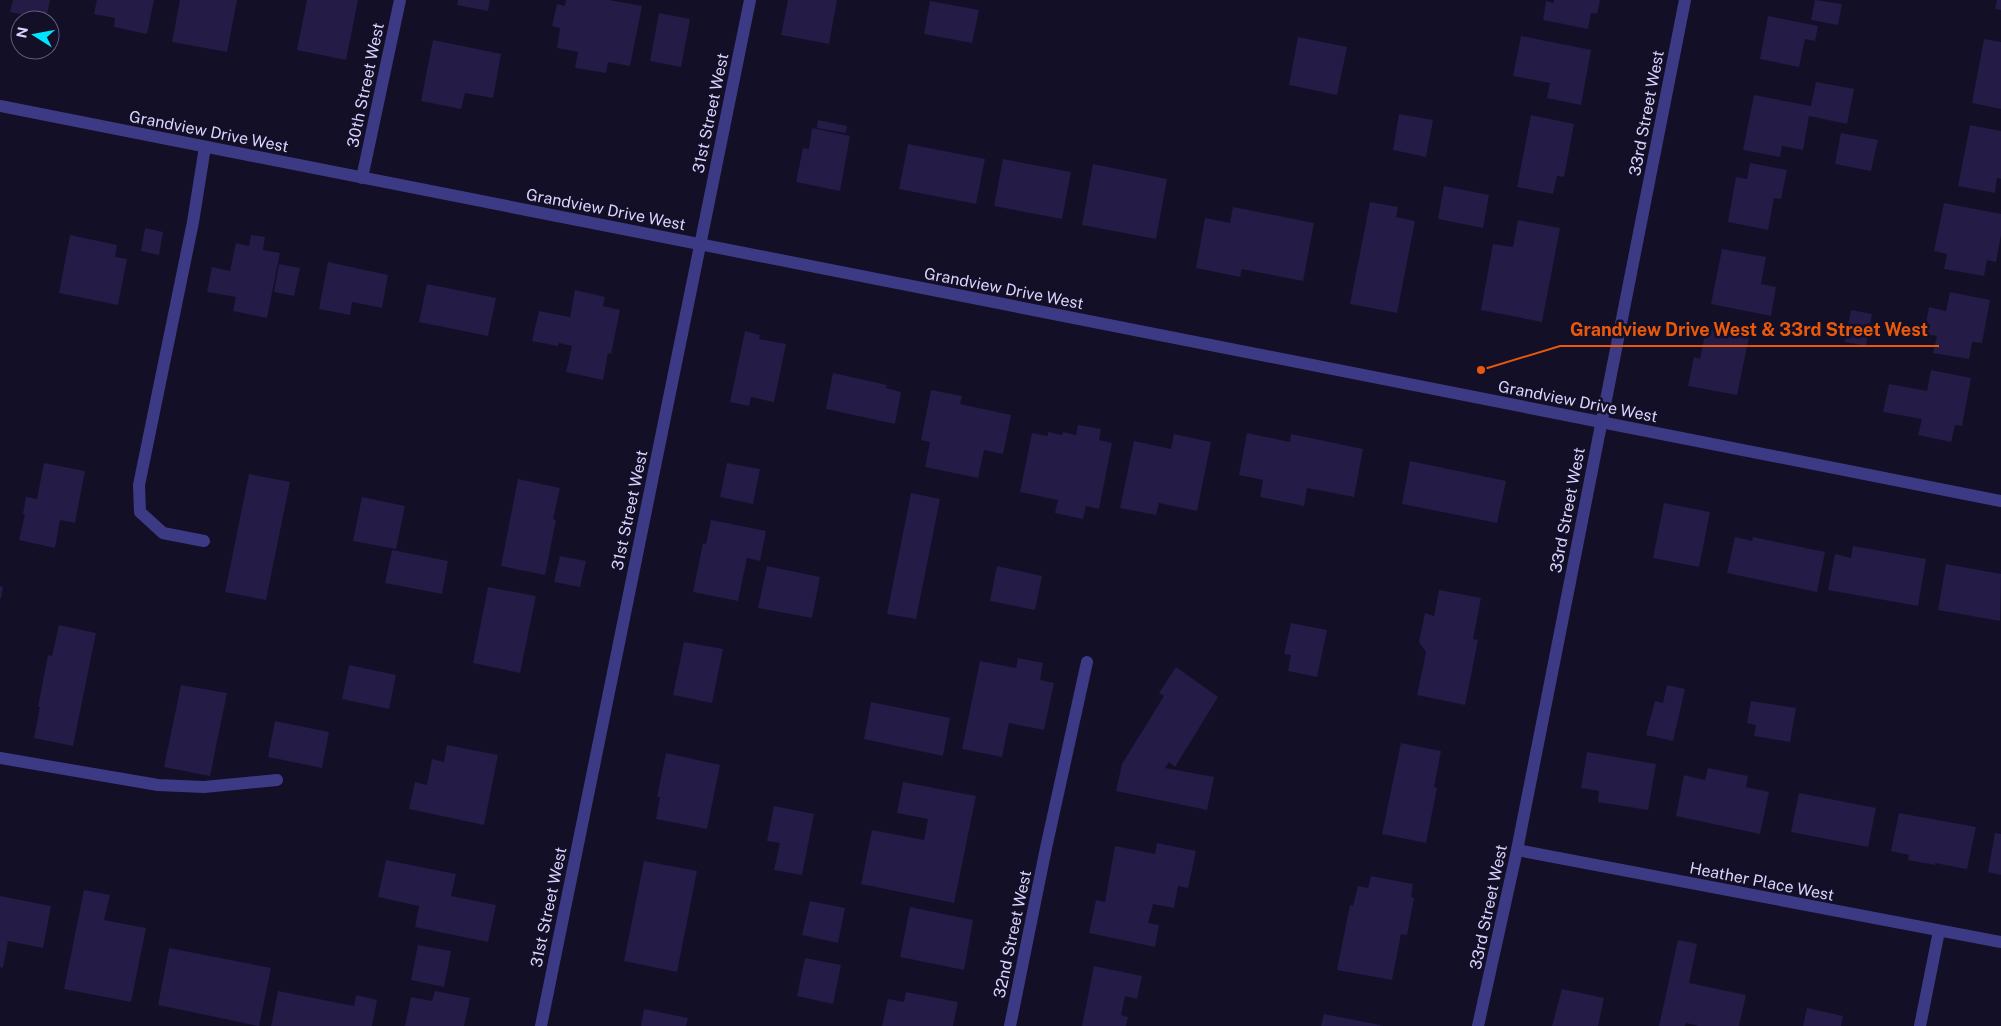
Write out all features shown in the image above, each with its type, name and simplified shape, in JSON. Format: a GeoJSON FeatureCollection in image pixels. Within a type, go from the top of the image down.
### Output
{"type":"FeatureCollection","features":[{"type":"Feature","properties":{"kind":"street","name":"30th Street West"},"geometry":{"type":"LineString","coordinates":[[362,178],[400,0]]}},
{"type":"Feature","properties":{"kind":"street","name":"31st Street West"},"geometry":{"type":"LineString","coordinates":[[541,1026],[750,0]]}},
{"type":"Feature","properties":{"kind":"street","name":"33rd Street West"},"geometry":{"type":"LineString","coordinates":[[1478,1026],[1517,850],[1685,0]]}},
{"type":"Feature","properties":{"kind":"street","name":"Grandview Drive West"},"geometry":{"type":"LineString","coordinates":[[0,106],[2001,501]]}},
{"type":"Feature","properties":{"kind":"street"},"geometry":{"type":"LineString","coordinates":[[204,541],[163,533],[140,512],[139,485],[192,222],[205,147]]}},
{"type":"Feature","properties":{"kind":"street","name":"32nd Street West"},"geometry":{"type":"LineString","coordinates":[[1010,1026],[1046,848],[1087,662]]}},
{"type":"Feature","properties":{"kind":"street"},"geometry":{"type":"LineString","coordinates":[[0,758],[158,785],[204,787],[278,780]]}},
{"type":"Feature","properties":{"kind":"street","name":"Heather Place West"},"geometry":{"type":"LineString","coordinates":[[1517,850],[2001,942]]}},
{"type":"Feature","properties":{"kind":"street"},"geometry":{"type":"LineString","coordinates":[[1920,1026],[1939,931]]}},
{"type":"Feature","properties":{"kind":"building"},"geometry":{"type":"Polygon","coordinates":[[[13,0],[50,0],[48,10],[10,10],[13,0]]]}},
{"type":"Feature","properties":{"kind":"building"},"geometry":{"type":"Polygon","coordinates":[[[97,0],[154,0],[147,34],[114,27],[115,18],[94,14],[97,0]]]}},
{"type":"Feature","properties":{"kind":"building"},"geometry":{"type":"Polygon","coordinates":[[[180,0],[237,0],[227,52],[172,42],[180,0]]]}},
{"type":"Feature","properties":{"kind":"building"},"geometry":{"type":"Polygon","coordinates":[[[307,0],[358,0],[346,60],[297,50],[307,0]]]}},
{"type":"Feature","properties":{"kind":"building"},"geometry":{"type":"Polygon","coordinates":[[[458,0],[490,0],[488,11],[457,5],[458,0]]]}},
{"type":"Feature","properties":{"kind":"building"},"geometry":{"type":"Polygon","coordinates":[[[566,0],[609,0],[642,6],[630,66],[608,62],[606,73],[575,68],[578,52],[557,48],[560,28],[552,26],[557,4],[565,6],[566,0]]]}},
{"type":"Feature","properties":{"kind":"building"},"geometry":{"type":"Polygon","coordinates":[[[788,0],[837,0],[829,44],[781,35],[788,0]]]}},
{"type":"Feature","properties":{"kind":"building"},"geometry":{"type":"Polygon","coordinates":[[[1554,0],[1600,0],[1597,14],[1591,13],[1588,29],[1543,20],[1546,1],[1554,3],[1554,0]]]}},
{"type":"Feature","properties":{"kind":"building"},"geometry":{"type":"Polygon","coordinates":[[[1815,0],[1842,4],[1838,25],[1811,20],[1815,0]]]}},
{"type":"Feature","properties":{"kind":"building"},"geometry":{"type":"Polygon","coordinates":[[[1997,0],[2001,0],[2001,10],[1995,9],[1997,0]]]}},
{"type":"Feature","properties":{"kind":"building"},"geometry":{"type":"Polygon","coordinates":[[[930,1],[979,10],[972,43],[924,34],[930,1]]]}},
{"type":"Feature","properties":{"kind":"building"},"geometry":{"type":"Polygon","coordinates":[[[659,13],[690,19],[681,67],[650,61],[659,13]]]}},
{"type":"Feature","properties":{"kind":"building"},"geometry":{"type":"Polygon","coordinates":[[[1768,16],[1818,26],[1815,41],[1805,39],[1799,67],[1760,59],[1768,16]]]}},
{"type":"Feature","properties":{"kind":"building"},"geometry":{"type":"Polygon","coordinates":[[[1521,36],[1591,50],[1581,105],[1547,98],[1550,83],[1513,76],[1521,36]]]}},
{"type":"Feature","properties":{"kind":"building"},"geometry":{"type":"Polygon","coordinates":[[[1298,37],[1347,47],[1337,95],[1289,85],[1298,37]]]}},
{"type":"Feature","properties":{"kind":"building"},"geometry":{"type":"Polygon","coordinates":[[[1984,39],[2001,42],[2001,109],[1972,103],[1984,39]]]}},
{"type":"Feature","properties":{"kind":"building"},"geometry":{"type":"Polygon","coordinates":[[[433,40],[501,54],[493,98],[465,93],[461,109],[421,101],[433,40]]]}},
{"type":"Feature","properties":{"kind":"building"},"geometry":{"type":"Polygon","coordinates":[[[1816,82],[1854,89],[1847,124],[1809,116],[1803,150],[1782,146],[1780,157],[1743,150],[1754,95],[1811,106],[1816,82]]]}},
{"type":"Feature","properties":{"kind":"building"},"geometry":{"type":"Polygon","coordinates":[[[1399,114],[1433,120],[1426,157],[1393,150],[1399,114]]]}},
{"type":"Feature","properties":{"kind":"building"},"geometry":{"type":"Polygon","coordinates":[[[1531,115],[1574,124],[1564,177],[1557,176],[1553,194],[1517,187],[1531,115]]]}},
{"type":"Feature","properties":{"kind":"building"},"geometry":{"type":"Polygon","coordinates":[[[818,120],[847,126],[846,133],[817,128],[818,120]]]}},
{"type":"Feature","properties":{"kind":"building"},"geometry":{"type":"Polygon","coordinates":[[[1970,125],[2001,131],[2001,179],[1997,178],[1995,193],[1958,186],[1970,125]]]}},
{"type":"Feature","properties":{"kind":"building"},"geometry":{"type":"Polygon","coordinates":[[[812,128],[850,136],[840,191],[796,182],[803,148],[809,149],[812,128]]]}},
{"type":"Feature","properties":{"kind":"building"},"geometry":{"type":"Polygon","coordinates":[[[1841,133],[1878,140],[1871,171],[1835,164],[1841,133]]]}},
{"type":"Feature","properties":{"kind":"building"},"geometry":{"type":"Polygon","coordinates":[[[908,144],[985,159],[976,204],[899,189],[908,144]]]}},
{"type":"Feature","properties":{"kind":"building"},"geometry":{"type":"Polygon","coordinates":[[[1003,159],[1071,172],[1062,219],[994,206],[1003,159]]]}},
{"type":"Feature","properties":{"kind":"building"},"geometry":{"type":"Polygon","coordinates":[[[1750,163],[1787,170],[1781,199],[1774,198],[1768,230],[1728,222],[1736,177],[1747,179],[1750,163]]]}},
{"type":"Feature","properties":{"kind":"building"},"geometry":{"type":"Polygon","coordinates":[[[1093,164],[1167,179],[1156,239],[1082,225],[1093,164]]]}},
{"type":"Feature","properties":{"kind":"building"},"geometry":{"type":"Polygon","coordinates":[[[1444,186],[1489,195],[1483,228],[1438,219],[1444,186]]]}},
{"type":"Feature","properties":{"kind":"building"},"geometry":{"type":"Polygon","coordinates":[[[1370,202],[1398,207],[1396,217],[1415,221],[1397,313],[1350,304],[1370,202]]]}},
{"type":"Feature","properties":{"kind":"building"},"geometry":{"type":"Polygon","coordinates":[[[1944,203],[2001,214],[2001,235],[1996,262],[1987,260],[1984,276],[1944,269],[1947,254],[1934,251],[1944,203]]]}},
{"type":"Feature","properties":{"kind":"building"},"geometry":{"type":"Polygon","coordinates":[[[1233,207],[1314,223],[1303,281],[1242,269],[1240,277],[1196,268],[1205,218],[1230,223],[1233,207]]]}},
{"type":"Feature","properties":{"kind":"building"},"geometry":{"type":"Polygon","coordinates":[[[1518,220],[1560,228],[1542,322],[1481,310],[1493,244],[1513,247],[1518,220]]]}},
{"type":"Feature","properties":{"kind":"building"},"geometry":{"type":"Polygon","coordinates":[[[145,228],[163,232],[159,255],[141,251],[145,228]]]}},
{"type":"Feature","properties":{"kind":"building"},"geometry":{"type":"Polygon","coordinates":[[[70,235],[117,245],[115,257],[127,259],[118,305],[59,293],[70,235]]]}},
{"type":"Feature","properties":{"kind":"building"},"geometry":{"type":"Polygon","coordinates":[[[251,235],[265,237],[263,250],[280,253],[267,318],[233,311],[236,297],[207,292],[212,267],[230,271],[236,243],[249,246],[251,235]]]}},
{"type":"Feature","properties":{"kind":"building"},"geometry":{"type":"Polygon","coordinates":[[[1722,249],[1766,257],[1761,284],[1776,287],[1771,316],[1711,304],[1722,249]]]}},
{"type":"Feature","properties":{"kind":"building"},"geometry":{"type":"Polygon","coordinates":[[[328,262],[388,275],[382,308],[352,302],[350,315],[319,309],[328,262]]]}},
{"type":"Feature","properties":{"kind":"building"},"geometry":{"type":"Polygon","coordinates":[[[279,264],[300,268],[294,296],[274,292],[279,264]]]}},
{"type":"Feature","properties":{"kind":"building"},"geometry":{"type":"Polygon","coordinates":[[[427,284],[496,298],[488,336],[419,322],[427,284]]]}},
{"type":"Feature","properties":{"kind":"building"},"geometry":{"type":"Polygon","coordinates":[[[575,290],[605,297],[603,306],[620,310],[611,354],[608,353],[603,380],[566,372],[572,346],[559,343],[558,346],[532,341],[539,311],[570,317],[575,290]]]}},
{"type":"Feature","properties":{"kind":"building"},"geometry":{"type":"Polygon","coordinates":[[[1950,292],[1990,300],[1982,343],[1972,342],[1969,359],[1933,353],[1937,336],[1924,334],[1929,307],[1946,311],[1950,292]]]}},
{"type":"Feature","properties":{"kind":"building"},"geometry":{"type":"Polygon","coordinates":[[[1851,310],[1872,314],[1866,346],[1845,342],[1851,310]]]}},
{"type":"Feature","properties":{"kind":"building"},"geometry":{"type":"Polygon","coordinates":[[[1706,329],[1749,337],[1737,395],[1688,386],[1694,357],[1700,359],[1706,329]]]}},
{"type":"Feature","properties":{"kind":"building"},"geometry":{"type":"Polygon","coordinates":[[[745,331],[760,335],[759,339],[786,344],[774,402],[751,397],[749,406],[730,402],[745,331]]]}},
{"type":"Feature","properties":{"kind":"building"},"geometry":{"type":"Polygon","coordinates":[[[1931,370],[1971,378],[1962,426],[1955,425],[1951,442],[1918,435],[1922,419],[1883,412],[1889,384],[1927,391],[1931,370]]]}},
{"type":"Feature","properties":{"kind":"building"},"geometry":{"type":"Polygon","coordinates":[[[833,373],[887,385],[886,388],[901,392],[895,424],[826,409],[833,373]]]}},
{"type":"Feature","properties":{"kind":"building"},"geometry":{"type":"Polygon","coordinates":[[[931,390],[962,396],[960,404],[1011,415],[1003,454],[984,450],[978,478],[925,467],[930,442],[921,440],[931,390]]]}},
{"type":"Feature","properties":{"kind":"building"},"geometry":{"type":"Polygon","coordinates":[[[1078,425],[1101,429],[1099,440],[1112,443],[1099,509],[1086,506],[1083,519],[1055,513],[1058,500],[1020,492],[1032,433],[1048,436],[1048,432],[1062,435],[1063,432],[1076,435],[1078,425]]]}},
{"type":"Feature","properties":{"kind":"building"},"geometry":{"type":"Polygon","coordinates":[[[1247,433],[1290,442],[1291,434],[1363,449],[1354,497],[1307,488],[1304,506],[1260,497],[1263,480],[1239,475],[1247,433]]]}},
{"type":"Feature","properties":{"kind":"building"},"geometry":{"type":"Polygon","coordinates":[[[1174,434],[1211,442],[1197,511],[1159,503],[1156,515],[1120,508],[1134,441],[1171,449],[1174,434]]]}},
{"type":"Feature","properties":{"kind":"building"},"geometry":{"type":"Polygon","coordinates":[[[1410,461],[1506,481],[1497,523],[1402,504],[1410,461]]]}},
{"type":"Feature","properties":{"kind":"building"},"geometry":{"type":"Polygon","coordinates":[[[44,463],[85,471],[75,523],[60,520],[55,548],[19,540],[25,514],[23,514],[26,497],[37,499],[44,463]]]}},
{"type":"Feature","properties":{"kind":"building"},"geometry":{"type":"Polygon","coordinates":[[[727,463],[760,469],[753,504],[720,497],[727,463]]]}},
{"type":"Feature","properties":{"kind":"building"},"geometry":{"type":"Polygon","coordinates":[[[249,474],[290,482],[266,600],[225,592],[249,474]]]}},
{"type":"Feature","properties":{"kind":"building"},"geometry":{"type":"Polygon","coordinates":[[[518,479],[560,488],[553,519],[556,520],[545,575],[501,566],[518,479]]]}},
{"type":"Feature","properties":{"kind":"building"},"geometry":{"type":"Polygon","coordinates":[[[911,493],[940,499],[916,619],[887,614],[911,493]]]}},
{"type":"Feature","properties":{"kind":"building"},"geometry":{"type":"Polygon","coordinates":[[[362,497],[405,506],[396,549],[353,541],[362,497]]]}},
{"type":"Feature","properties":{"kind":"building"},"geometry":{"type":"Polygon","coordinates":[[[1664,503],[1710,512],[1699,567],[1653,558],[1664,503]]]}},
{"type":"Feature","properties":{"kind":"building"},"geometry":{"type":"Polygon","coordinates":[[[711,520],[766,531],[760,561],[747,558],[738,601],[693,592],[703,543],[706,544],[711,520]]]}},
{"type":"Feature","properties":{"kind":"building"},"geometry":{"type":"Polygon","coordinates":[[[1735,537],[1752,541],[1753,537],[1825,552],[1817,592],[1727,573],[1735,537]]]}},
{"type":"Feature","properties":{"kind":"building"},"geometry":{"type":"Polygon","coordinates":[[[1853,546],[1926,559],[1918,606],[1828,590],[1835,554],[1851,558],[1853,546]]]}},
{"type":"Feature","properties":{"kind":"building"},"geometry":{"type":"Polygon","coordinates":[[[392,550],[448,561],[442,594],[385,583],[392,550]]]}},
{"type":"Feature","properties":{"kind":"building"},"geometry":{"type":"Polygon","coordinates":[[[560,556],[586,561],[580,587],[554,582],[560,556]]]}},
{"type":"Feature","properties":{"kind":"building"},"geometry":{"type":"Polygon","coordinates":[[[1946,564],[2001,574],[2000,621],[1938,610],[1946,564]]]}},
{"type":"Feature","properties":{"kind":"building"},"geometry":{"type":"Polygon","coordinates":[[[767,566],[820,577],[812,618],[758,608],[767,566]]]}},
{"type":"Feature","properties":{"kind":"building"},"geometry":{"type":"Polygon","coordinates":[[[997,566],[1042,576],[1035,610],[990,601],[997,566]]]}},
{"type":"Feature","properties":{"kind":"building"},"geometry":{"type":"Polygon","coordinates":[[[0,586],[3,587],[1,599],[0,598],[0,586]]]}},
{"type":"Feature","properties":{"kind":"building"},"geometry":{"type":"Polygon","coordinates":[[[488,587],[536,596],[520,673],[473,663],[488,587]]]}},
{"type":"Feature","properties":{"kind":"building"},"geometry":{"type":"Polygon","coordinates":[[[1439,590],[1481,598],[1473,639],[1478,640],[1465,705],[1417,695],[1426,652],[1419,642],[1425,613],[1434,616],[1439,590]]]}},
{"type":"Feature","properties":{"kind":"building"},"geometry":{"type":"Polygon","coordinates":[[[1291,623],[1327,630],[1317,677],[1288,671],[1291,655],[1284,654],[1291,623]]]}},
{"type":"Feature","properties":{"kind":"building"},"geometry":{"type":"Polygon","coordinates":[[[59,625],[96,633],[73,746],[34,738],[48,655],[52,656],[59,625]]]}},
{"type":"Feature","properties":{"kind":"building"},"geometry":{"type":"Polygon","coordinates":[[[684,642],[723,649],[712,703],[673,695],[684,642]]]}},
{"type":"Feature","properties":{"kind":"building"},"geometry":{"type":"Polygon","coordinates":[[[1018,658],[1043,663],[1040,680],[1054,683],[1044,730],[1009,723],[1002,757],[962,749],[980,661],[1016,668],[1018,658]]]}},
{"type":"Feature","properties":{"kind":"building"},"geometry":{"type":"Polygon","coordinates":[[[349,665],[396,675],[389,709],[342,699],[349,665]]]}},
{"type":"Feature","properties":{"kind":"building"},"geometry":{"type":"Polygon","coordinates":[[[1176,667],[1218,697],[1175,767],[1169,762],[1165,768],[1214,777],[1207,810],[1116,791],[1122,764],[1164,696],[1159,693],[1176,667]]]}},
{"type":"Feature","properties":{"kind":"building"},"geometry":{"type":"Polygon","coordinates":[[[181,685],[227,693],[210,776],[164,767],[181,685]]]}},
{"type":"Feature","properties":{"kind":"building"},"geometry":{"type":"Polygon","coordinates":[[[1667,685],[1685,689],[1673,741],[1646,735],[1655,701],[1663,703],[1667,685]]]}},
{"type":"Feature","properties":{"kind":"building"},"geometry":{"type":"Polygon","coordinates":[[[1751,701],[1796,708],[1790,742],[1754,736],[1756,725],[1747,723],[1751,701]]]}},
{"type":"Feature","properties":{"kind":"building"},"geometry":{"type":"Polygon","coordinates":[[[871,702],[950,718],[943,756],[864,739],[871,702]]]}},
{"type":"Feature","properties":{"kind":"building"},"geometry":{"type":"Polygon","coordinates":[[[275,721],[329,732],[322,768],[268,757],[275,721]]]}},
{"type":"Feature","properties":{"kind":"building"},"geometry":{"type":"Polygon","coordinates":[[[1401,743],[1441,751],[1434,787],[1437,788],[1426,843],[1382,834],[1401,743]]]}},
{"type":"Feature","properties":{"kind":"building"},"geometry":{"type":"Polygon","coordinates":[[[447,745],[498,755],[484,825],[409,809],[415,782],[427,785],[432,759],[444,762],[447,745]]]}},
{"type":"Feature","properties":{"kind":"building"},"geometry":{"type":"Polygon","coordinates":[[[1587,752],[1656,764],[1648,810],[1598,802],[1599,791],[1581,788],[1587,752]]]}},
{"type":"Feature","properties":{"kind":"building"},"geometry":{"type":"Polygon","coordinates":[[[666,753],[720,765],[707,829],[656,819],[660,797],[657,797],[666,753]]]}},
{"type":"Feature","properties":{"kind":"building"},"geometry":{"type":"Polygon","coordinates":[[[1708,768],[1748,776],[1746,787],[1769,792],[1760,834],[1676,816],[1684,775],[1705,780],[1708,768]]]}},
{"type":"Feature","properties":{"kind":"building"},"geometry":{"type":"Polygon","coordinates":[[[903,782],[976,796],[954,903],[861,884],[872,830],[924,840],[928,819],[897,813],[903,782]]]}},
{"type":"Feature","properties":{"kind":"building"},"geometry":{"type":"Polygon","coordinates":[[[1799,793],[1876,808],[1868,847],[1791,832],[1799,793]]]}},
{"type":"Feature","properties":{"kind":"building"},"geometry":{"type":"Polygon","coordinates":[[[774,806],[814,814],[802,875],[774,870],[780,843],[767,841],[774,806]]]}},
{"type":"Feature","properties":{"kind":"building"},"geometry":{"type":"Polygon","coordinates":[[[1899,813],[1976,827],[1967,869],[1908,860],[1909,855],[1891,851],[1899,813]]]}},
{"type":"Feature","properties":{"kind":"building"},"geometry":{"type":"Polygon","coordinates":[[[1995,833],[2001,834],[2001,875],[1988,872],[1995,833]]]}},
{"type":"Feature","properties":{"kind":"building"},"geometry":{"type":"Polygon","coordinates":[[[1157,843],[1196,851],[1188,888],[1178,886],[1174,908],[1153,904],[1148,923],[1159,925],[1155,947],[1089,933],[1096,900],[1105,902],[1115,846],[1155,854],[1157,843]]]}},
{"type":"Feature","properties":{"kind":"building"},"geometry":{"type":"Polygon","coordinates":[[[386,860],[456,874],[451,896],[496,905],[488,942],[415,927],[419,906],[378,897],[386,860]]]}},
{"type":"Feature","properties":{"kind":"building"},"geometry":{"type":"Polygon","coordinates":[[[644,861],[697,871],[677,972],[624,961],[644,861]]]}},
{"type":"Feature","properties":{"kind":"building"},"geometry":{"type":"Polygon","coordinates":[[[1371,876],[1413,884],[1411,897],[1414,898],[1407,935],[1401,934],[1392,980],[1337,970],[1350,905],[1353,906],[1358,886],[1368,888],[1371,876]]]}},
{"type":"Feature","properties":{"kind":"building"},"geometry":{"type":"Polygon","coordinates":[[[84,890],[110,895],[104,920],[146,928],[131,1002],[64,989],[84,890]]]}},
{"type":"Feature","properties":{"kind":"building"},"geometry":{"type":"Polygon","coordinates":[[[0,896],[51,906],[43,948],[8,941],[3,968],[0,967],[0,896]]]}},
{"type":"Feature","properties":{"kind":"building"},"geometry":{"type":"Polygon","coordinates":[[[810,901],[845,908],[838,943],[802,935],[810,901]]]}},
{"type":"Feature","properties":{"kind":"building"},"geometry":{"type":"Polygon","coordinates":[[[910,907],[973,920],[964,970],[900,957],[910,907]]]}},
{"type":"Feature","properties":{"kind":"building"},"geometry":{"type":"Polygon","coordinates":[[[1678,940],[1697,944],[1689,983],[1746,995],[1739,1026],[1699,1026],[1686,1023],[1685,1026],[1659,1026],[1678,940]]]}},
{"type":"Feature","properties":{"kind":"building"},"geometry":{"type":"Polygon","coordinates":[[[418,945],[451,951],[444,987],[411,980],[418,945]]]}},
{"type":"Feature","properties":{"kind":"building"},"geometry":{"type":"Polygon","coordinates":[[[169,948],[271,968],[259,1026],[158,1005],[169,948]]]}},
{"type":"Feature","properties":{"kind":"building"},"geometry":{"type":"Polygon","coordinates":[[[805,958],[841,965],[833,1004],[797,996],[805,958]]]}},
{"type":"Feature","properties":{"kind":"building"},"geometry":{"type":"Polygon","coordinates":[[[1094,966],[1142,976],[1137,999],[1125,996],[1121,1015],[1128,1017],[1126,1026],[1082,1026],[1094,966]]]}},
{"type":"Feature","properties":{"kind":"building"},"geometry":{"type":"Polygon","coordinates":[[[1562,989],[1604,998],[1598,1026],[1552,1026],[1562,989]]]}},
{"type":"Feature","properties":{"kind":"building"},"geometry":{"type":"Polygon","coordinates":[[[278,991],[354,1006],[356,995],[377,1000],[372,1026],[271,1026],[278,991]]]}},
{"type":"Feature","properties":{"kind":"building"},"geometry":{"type":"Polygon","coordinates":[[[435,991],[470,998],[464,1026],[405,1026],[411,997],[432,1001],[435,991]]]}},
{"type":"Feature","properties":{"kind":"building"},"geometry":{"type":"Polygon","coordinates":[[[906,992],[958,1002],[953,1026],[882,1026],[888,999],[904,1002],[906,992]]]}},
{"type":"Feature","properties":{"kind":"building"},"geometry":{"type":"Polygon","coordinates":[[[1807,1008],[1843,1016],[1841,1026],[1803,1026],[1807,1008]]]}},
{"type":"Feature","properties":{"kind":"building"},"geometry":{"type":"Polygon","coordinates":[[[644,1009],[688,1018],[686,1026],[641,1026],[644,1009]]]}},
{"type":"Feature","properties":{"kind":"building"},"geometry":{"type":"Polygon","coordinates":[[[1324,1014],[1380,1025],[1380,1026],[1321,1026],[1324,1014]]]}},
{"type":"Feature","properties":{"kind":"place","name":"Grandview Drive West & 33rd Street West"},"geometry":{"type":"Point","coordinates":[1481,370]}}]}
